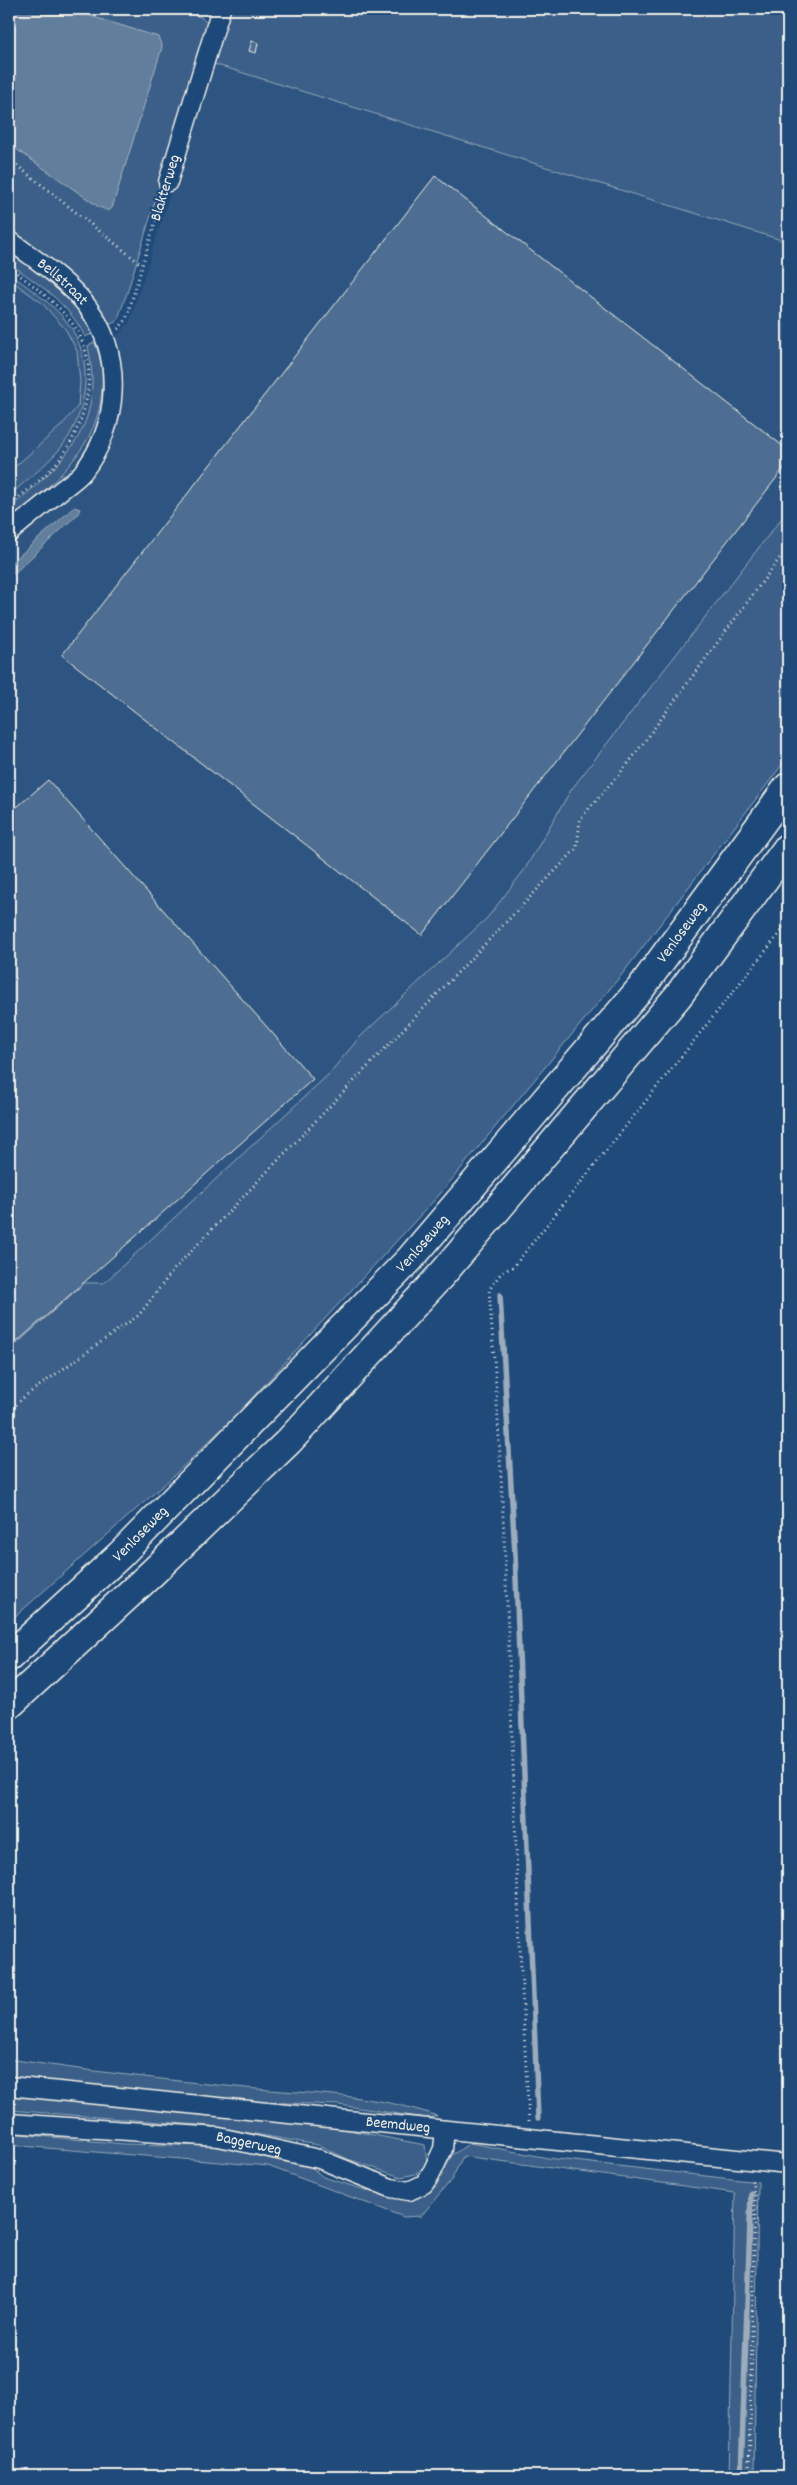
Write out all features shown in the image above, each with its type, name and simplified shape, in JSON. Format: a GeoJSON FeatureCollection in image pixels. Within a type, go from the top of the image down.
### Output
{"type":"FeatureCollection","features":[{"type":"Feature","properties":{"kind":"highway","name":"Venloseweg"},"geometry":{"type":"LineString","coordinates":[[9,1657],[120,1555],[410,1259],[641,988],[788,787]]}},
{"type":"Feature","properties":{"kind":"highway","name":"Venloseweg"},"geometry":{"type":"LineString","coordinates":[[9,1705],[151,1574],[289,1441],[444,1272],[678,996],[788,847]]}},
{"type":"Feature","properties":{"kind":"street","name":"Blakterweg"},"geometry":{"type":"LineString","coordinates":[[168,182],[221,9]]}},
{"type":"Feature","properties":{"kind":"street","name":"Bellstraat"},"geometry":{"type":"LineString","coordinates":[[9,240],[62,279],[88,307],[102,334],[113,375],[112,410],[103,439],[82,474],[9,533]]}},
{"type":"Feature","properties":{"kind":"street","name":"Beemdweg"},"geometry":{"type":"LineString","coordinates":[[9,2086],[528,2140],[788,2164]]}},
{"type":"Feature","properties":{"kind":"street","name":"Baggerweg"},"geometry":{"type":"LineString","coordinates":[[9,2124],[219,2138],[319,2160],[391,2188],[409,2191],[424,2184],[432,2172],[443,2149],[445,2130]]}},
{"type":"Feature","properties":{"kind":"path"},"geometry":{"type":"LineString","coordinates":[[9,159],[142,265]]}},
{"type":"Feature","properties":{"kind":"path","name":"Blakterweg"},"geometry":{"type":"LineString","coordinates":[[82,342],[118,329],[126,320],[168,182]]}},
{"type":"Feature","properties":{"kind":"path","name":"Bellstraat"},"geometry":{"type":"LineString","coordinates":[[9,267],[38,288],[69,319],[82,342],[90,378],[83,417],[66,451],[51,469],[9,506]]}},
{"type":"Feature","properties":{"kind":"path"},"geometry":{"type":"LineString","coordinates":[[9,1412],[25,1396],[140,1315],[175,1268],[577,848],[580,818],[626,765],[788,547]]}},
{"type":"Feature","properties":{"kind":"path"},"geometry":{"type":"LineString","coordinates":[[528,2140],[508,1600],[500,1431],[489,1290],[501,1273],[514,1266],[788,923]]}},
{"type":"Feature","properties":{"kind":"path"},"geometry":{"type":"LineString","coordinates":[[748,2160],[755,2196],[749,2476]]}},
{"type":"Feature","properties":{"kind":"shaded area"},"geometry":{"type":"Polygon","coordinates":[[[9,9],[68,9],[158,37],[162,47],[112,208],[109,211],[99,207],[9,144],[9,9]]]}},
{"type":"Feature","properties":{"kind":"shaded area"},"geometry":{"type":"Polygon","coordinates":[[[68,9],[174,9],[201,17],[211,27],[190,88],[127,293],[117,321],[111,324],[104,321],[53,262],[9,230],[9,144],[99,207],[112,208],[162,47],[158,37],[68,9]]]}},
{"type":"Feature","properties":{"kind":"shaded area"},"geometry":{"type":"Polygon","coordinates":[[[228,9],[411,9],[432,15],[434,9],[788,9],[788,242],[211,63],[228,9]]]}},
{"type":"Feature","properties":{"kind":"shaded area"},"geometry":{"type":"Polygon","coordinates":[[[211,63],[788,242],[788,510],[571,790],[525,869],[488,917],[359,1038],[330,1074],[332,1081],[9,1369],[9,277],[57,313],[78,350],[120,334],[130,321],[211,63]]]}},
{"type":"Feature","properties":{"kind":"shaded area"},"geometry":{"type":"Polygon","coordinates":[[[9,252],[45,278],[67,298],[77,309],[92,334],[85,337],[62,304],[9,263],[9,252]]]}},
{"type":"Feature","properties":{"kind":"shaded area"},"geometry":{"type":"Polygon","coordinates":[[[9,273],[47,302],[67,322],[76,337],[82,353],[85,387],[77,421],[69,436],[59,450],[41,468],[9,496],[9,472],[61,426],[78,406],[80,382],[77,351],[66,330],[42,303],[9,279],[9,273]]]}},
{"type":"Feature","properties":{"kind":"shaded area"},"geometry":{"type":"Polygon","coordinates":[[[94,342],[100,358],[102,387],[99,409],[93,428],[71,463],[9,521],[9,509],[64,457],[86,421],[91,399],[92,375],[88,346],[94,342]]]}},
{"type":"Feature","properties":{"kind":"shaded area"},"geometry":{"type":"Polygon","coordinates":[[[74,507],[80,509],[77,515],[9,578],[9,565],[74,507]]]}},
{"type":"Feature","properties":{"kind":"shaded area"},"geometry":{"type":"Polygon","coordinates":[[[788,510],[788,757],[623,973],[439,1195],[241,1410],[169,1480],[9,1622],[9,1351],[84,1283],[104,1283],[329,1074],[359,1038],[488,917],[525,869],[571,790],[788,510]]]}},
{"type":"Feature","properties":{"kind":"shaded area"},"geometry":{"type":"Polygon","coordinates":[[[9,2059],[246,2088],[367,2099],[391,2103],[437,2116],[427,2118],[339,2105],[204,2100],[9,2079],[9,2059]]]}},
{"type":"Feature","properties":{"kind":"shaded area"},"geometry":{"type":"Polygon","coordinates":[[[9,2089],[343,2129],[425,2145],[427,2163],[416,2174],[401,2177],[348,2159],[318,2145],[211,2126],[9,2110],[9,2089]]]}},
{"type":"Feature","properties":{"kind":"shaded area"},"geometry":{"type":"Polygon","coordinates":[[[9,2133],[124,2144],[214,2146],[311,2167],[323,2177],[392,2198],[407,2199],[420,2196],[436,2186],[452,2155],[470,2143],[548,2158],[758,2182],[754,2476],[729,2476],[735,2193],[463,2156],[452,2179],[421,2216],[404,2217],[268,2166],[9,2145],[9,2133]]]}},
{"type":"Feature","properties":{"kind":"building"},"geometry":{"type":"Polygon","coordinates":[[[252,41],[258,43],[256,53],[249,51],[252,41]]]}},
{"type":"Feature","properties":{"kind":"building"},"geometry":{"type":"Polygon","coordinates":[[[435,176],[788,450],[788,463],[422,935],[62,655],[435,176]]]}},
{"type":"Feature","properties":{"kind":"building"},"geometry":{"type":"Polygon","coordinates":[[[48,780],[313,1079],[9,1349],[9,814],[48,780]]]}},
{"type":"Feature","properties":{"kind":"waterway"},"geometry":{"type":"LineString","coordinates":[[500,1295],[515,1554],[538,2118]]}},
{"type":"Feature","properties":{"kind":"waterway"},"geometry":{"type":"LineString","coordinates":[[741,2476],[751,2193]]}}]}
